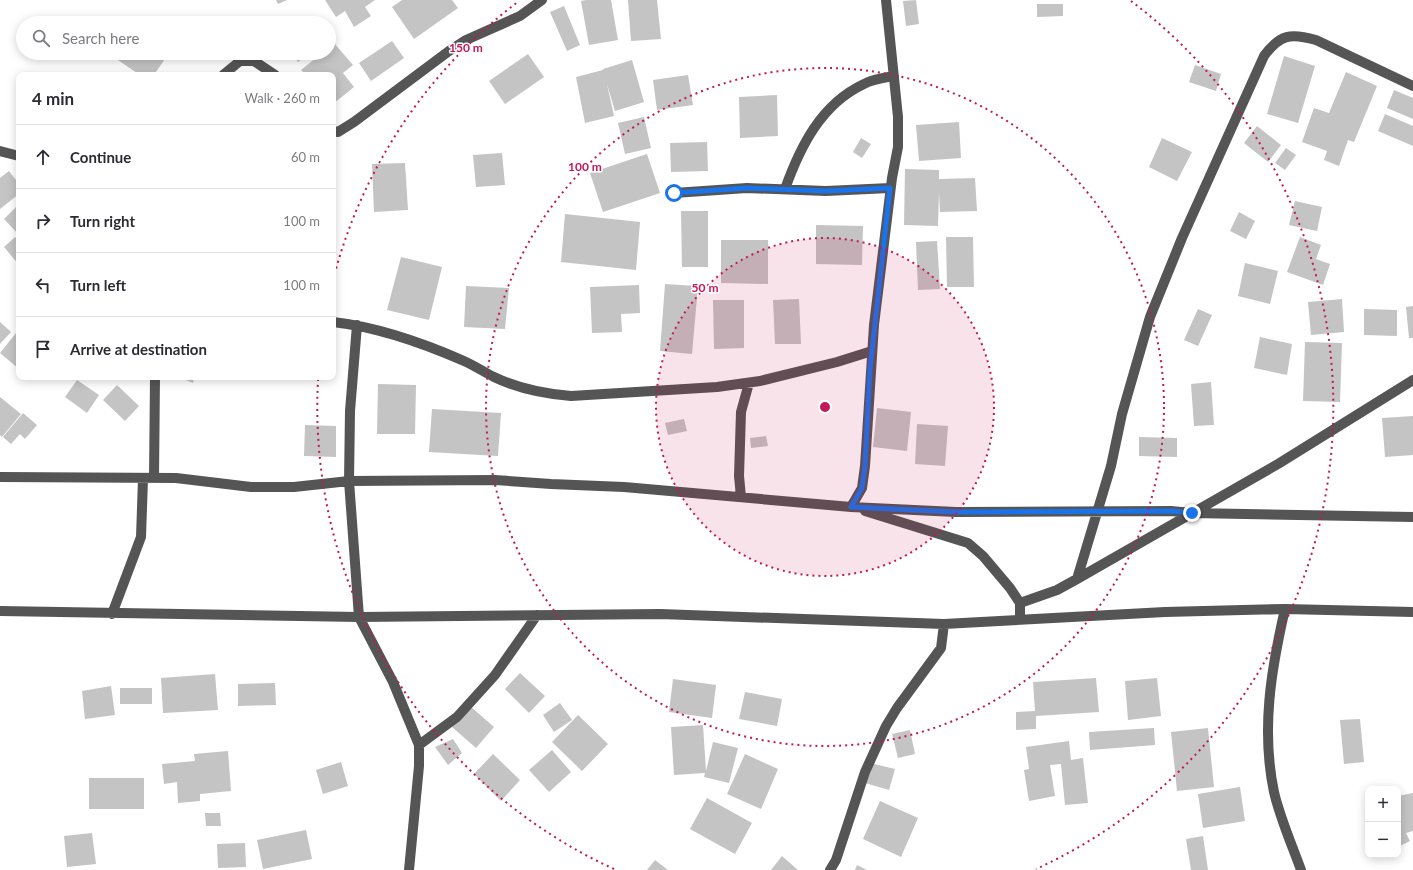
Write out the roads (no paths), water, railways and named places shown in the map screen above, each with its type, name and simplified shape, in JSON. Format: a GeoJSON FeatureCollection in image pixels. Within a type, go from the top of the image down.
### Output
{"type":"FeatureCollection","features":[{"type":"Feature","properties":{"kind":"street"},"geometry":{"type":"LineString","coordinates":[[336,132],[338,132],[354,122],[466,40],[520,16],[542,0]]}},
{"type":"Feature","properties":{"kind":"street"},"geometry":{"type":"LineString","coordinates":[[851,507],[862,488],[865,466],[872,351],[890,188],[898,147],[898,116],[886,0]]}},
{"type":"Feature","properties":{"kind":"street"},"geometry":{"type":"LineString","coordinates":[[1077,579],[1111,466],[1122,414],[1150,317],[1182,238],[1264,56],[1274,42],[1287,37],[1303,36],[1316,40],[1413,86]]}},
{"type":"Feature","properties":{"kind":"street"},"geometry":{"type":"LineString","coordinates":[[227,72],[240,61],[254,61],[270,72]]}},
{"type":"Feature","properties":{"kind":"street"},"geometry":{"type":"LineString","coordinates":[[785,189],[793,167],[815,123],[830,107],[850,91],[865,83],[894,76]]}},
{"type":"Feature","properties":{"kind":"street"},"geometry":{"type":"LineString","coordinates":[[0,151],[16,155]]}},
{"type":"Feature","properties":{"kind":"street"},"geometry":{"type":"LineString","coordinates":[[674,193],[747,188],[826,191],[890,188]]}},
{"type":"Feature","properties":{"kind":"street"},"geometry":{"type":"LineString","coordinates":[[336,322],[358,325],[440,351],[526,390],[550,394],[592,396],[749,383],[800,372],[872,351]]}},
{"type":"Feature","properties":{"kind":"street"},"geometry":{"type":"LineString","coordinates":[[358,325],[350,411],[349,481],[359,617],[393,682],[419,746],[419,766],[409,870]]}},
{"type":"Feature","properties":{"kind":"street"},"geometry":{"type":"LineString","coordinates":[[154,478],[155,380]]}},
{"type":"Feature","properties":{"kind":"street"},"geometry":{"type":"LineString","coordinates":[[1020,603],[1057,590],[1077,579],[1352,420],[1413,380]]}},
{"type":"Feature","properties":{"kind":"street"},"geometry":{"type":"LineString","coordinates":[[741,498],[739,468],[741,412],[749,383]]}},
{"type":"Feature","properties":{"kind":"street"},"geometry":{"type":"LineString","coordinates":[[0,477],[176,478],[251,487],[294,487],[349,481],[495,480],[551,484],[624,486],[851,507],[956,512],[1171,511],[1192,513],[1250,512],[1413,517]]}},
{"type":"Feature","properties":{"kind":"street"},"geometry":{"type":"LineString","coordinates":[[112,614],[141,537],[143,479]]}},
{"type":"Feature","properties":{"kind":"street"},"geometry":{"type":"LineString","coordinates":[[851,507],[968,543],[983,556],[1010,588],[1020,603],[1020,619]]}},
{"type":"Feature","properties":{"kind":"street"},"geometry":{"type":"LineString","coordinates":[[0,611],[359,617],[660,614],[944,624],[1165,612],[1285,609],[1413,612]]}},
{"type":"Feature","properties":{"kind":"street"},"geometry":{"type":"LineString","coordinates":[[1285,609],[1275,652],[1269,695],[1268,749],[1275,794],[1301,870]]}},
{"type":"Feature","properties":{"kind":"street"},"geometry":{"type":"LineString","coordinates":[[419,746],[457,717],[495,675],[537,615]]}},
{"type":"Feature","properties":{"kind":"street"},"geometry":{"type":"LineString","coordinates":[[830,870],[836,860],[865,772],[883,733],[897,708],[941,648],[944,624]]}}]}
